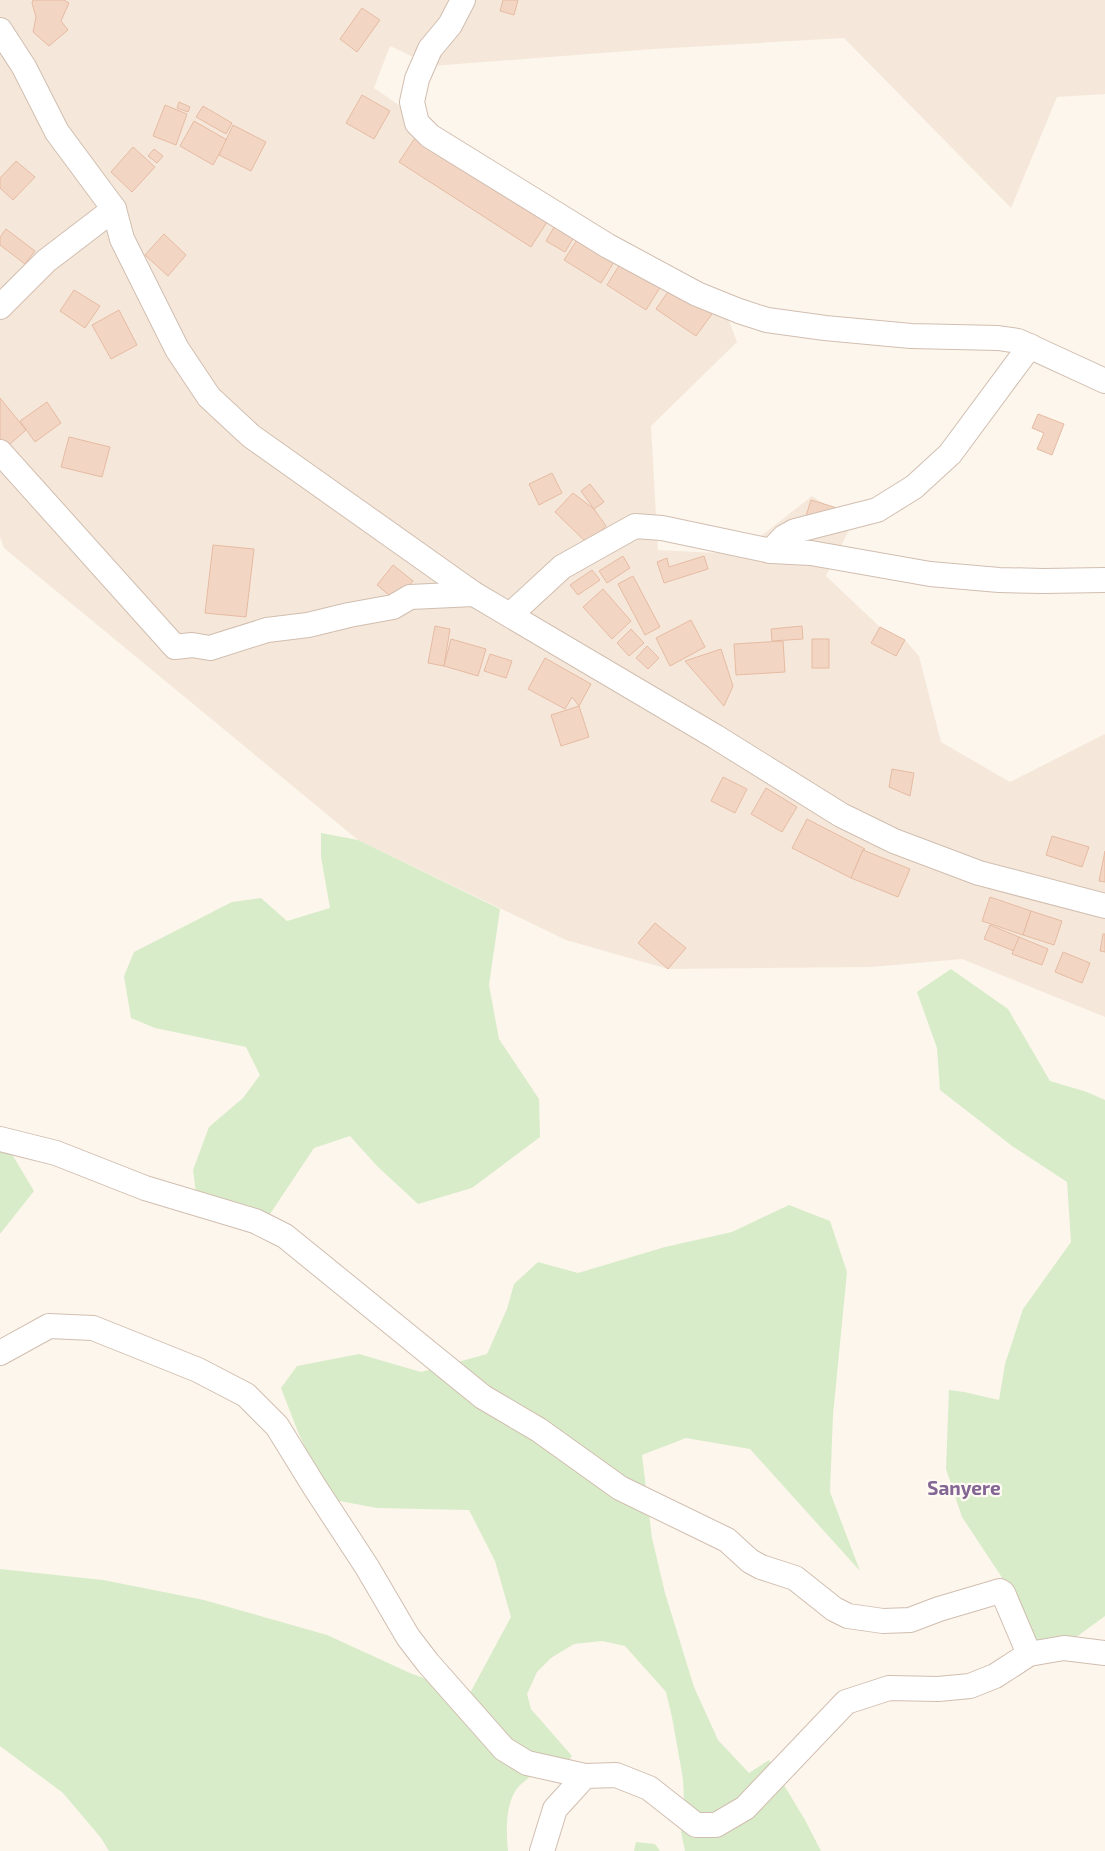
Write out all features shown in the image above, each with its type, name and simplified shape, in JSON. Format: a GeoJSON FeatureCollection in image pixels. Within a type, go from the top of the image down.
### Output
{"type":"FeatureCollection","features":[{"type":"Feature","properties":{"kind":"street"},"geometry":{"type":"LineString","coordinates":[[464,0],[450,25],[430,49],[417,79],[412,102],[417,123],[430,136],[608,246],[698,294],[739,312],[767,320],[825,328],[911,336],[998,338],[1018,341],[1105,381]]}},
{"type":"Feature","properties":{"kind":"street"},"geometry":{"type":"LineString","coordinates":[[0,30],[24,67],[58,132],[114,209],[122,239],[176,349],[209,397],[251,436],[474,594],[850,820],[894,841],[979,873],[1105,906]]}},
{"type":"Feature","properties":{"kind":"street"},"geometry":{"type":"LineString","coordinates":[[0,307],[46,261],[114,209]]}},
{"type":"Feature","properties":{"kind":"street"},"geometry":{"type":"LineString","coordinates":[[772,550],[784,538],[795,531],[877,510],[914,487],[950,454],[1030,346]]}},
{"type":"Feature","properties":{"kind":"street"},"geometry":{"type":"LineString","coordinates":[[0,452],[175,647],[192,645],[210,648],[267,630],[308,625],[393,607],[410,597],[474,594]]}},
{"type":"Feature","properties":{"kind":"street"},"geometry":{"type":"LineString","coordinates":[[510,614],[562,567],[635,526],[662,528],[772,550],[811,553],[930,574],[1026,581],[1105,580]]}},
{"type":"Feature","properties":{"kind":"street"},"geometry":{"type":"LineString","coordinates":[[0,1139],[56,1153],[145,1188],[255,1221],[285,1236],[484,1397],[539,1430],[620,1488],[727,1540],[750,1561],[761,1567],[795,1578],[834,1609],[848,1616],[883,1621],[910,1620],[958,1603],[1000,1592],[1003,1593],[1029,1654]]}},
{"type":"Feature","properties":{"kind":"street"},"geometry":{"type":"LineString","coordinates":[[0,1353],[49,1326],[93,1328],[198,1370],[246,1395],[277,1426],[367,1567],[408,1637],[428,1663],[504,1748],[527,1763],[585,1776],[616,1775],[649,1788],[696,1824],[716,1825],[745,1808],[846,1702],[889,1688],[938,1689],[970,1686],[995,1676],[1029,1654],[1064,1648],[1105,1653]]}},
{"type":"Feature","properties":{"kind":"street"},"geometry":{"type":"LineString","coordinates":[[542,1851],[555,1809],[585,1776]]}},
{"type":"Feature","properties":{"kind":"shaded area"},"geometry":{"type":"Polygon","coordinates":[[[0,0],[1105,0],[1105,94],[1057,97],[1011,208],[844,38],[654,49],[432,66],[390,46],[374,88],[534,198],[719,295],[737,342],[651,426],[658,550],[738,554],[812,496],[853,522],[826,576],[880,627],[905,640],[919,656],[941,742],[1010,782],[1105,734],[1105,1017],[962,959],[871,967],[668,969],[566,940],[358,840],[4,548],[0,537],[0,0]]]}},
{"type":"Feature","properties":{"kind":"green space"},"geometry":{"type":"Polygon","coordinates":[[[321,833],[358,840],[500,909],[489,985],[499,1039],[539,1099],[540,1137],[472,1188],[418,1204],[377,1166],[350,1136],[314,1148],[270,1214],[222,1220],[198,1208],[193,1170],[209,1127],[243,1098],[260,1075],[246,1047],[155,1028],[131,1018],[124,976],[134,952],[232,902],[261,898],[287,921],[330,908],[321,857],[321,833]]]}},
{"type":"Feature","properties":{"kind":"green space"},"geometry":{"type":"Polygon","coordinates":[[[951,969],[1008,1009],[1050,1081],[1087,1092],[1105,1100],[1105,1616],[1045,1660],[1009,1598],[1001,1576],[962,1517],[946,1469],[949,1390],[999,1400],[1005,1364],[1023,1309],[1071,1242],[1067,1182],[1012,1146],[940,1090],[937,1048],[917,992],[951,969]]]}},
{"type":"Feature","properties":{"kind":"green space"},"geometry":{"type":"Polygon","coordinates":[[[0,1144],[7,1146],[34,1191],[0,1234],[0,1144]]]}},
{"type":"Feature","properties":{"kind":"green space"},"geometry":{"type":"Polygon","coordinates":[[[789,1205],[830,1221],[847,1272],[833,1415],[830,1492],[860,1571],[750,1449],[686,1438],[642,1455],[652,1538],[665,1593],[694,1687],[718,1740],[749,1773],[769,1760],[821,1851],[685,1851],[681,1832],[684,1799],[683,1779],[666,1692],[625,1646],[602,1641],[574,1644],[551,1658],[537,1672],[527,1694],[531,1709],[572,1756],[556,1778],[537,1771],[519,1786],[514,1793],[508,1817],[508,1851],[109,1851],[101,1838],[63,1793],[0,1746],[0,1569],[103,1580],[204,1600],[327,1635],[410,1673],[469,1695],[511,1617],[495,1561],[469,1510],[377,1508],[329,1499],[298,1432],[281,1388],[297,1366],[359,1354],[421,1372],[487,1354],[507,1309],[514,1284],[538,1262],[578,1273],[665,1247],[732,1232],[789,1205]]]}},
{"type":"Feature","properties":{"kind":"green space"},"geometry":{"type":"Polygon","coordinates":[[[636,1842],[655,1844],[660,1851],[634,1851],[636,1842]]]}},
{"type":"Feature","properties":{"kind":"building"},"geometry":{"type":"Polygon","coordinates":[[[33,0],[64,0],[69,3],[61,21],[68,30],[49,46],[33,32],[36,17],[32,3],[33,0]]]}},
{"type":"Feature","properties":{"kind":"building"},"geometry":{"type":"Polygon","coordinates":[[[503,0],[518,0],[514,15],[500,11],[503,0]]]}},
{"type":"Feature","properties":{"kind":"building"},"geometry":{"type":"Polygon","coordinates":[[[362,8],[380,20],[357,52],[340,39],[362,8]]]}},
{"type":"Feature","properties":{"kind":"building"},"geometry":{"type":"Polygon","coordinates":[[[362,95],[390,111],[374,139],[346,123],[362,95]]]}},
{"type":"Feature","properties":{"kind":"building"},"geometry":{"type":"Polygon","coordinates":[[[179,102],[190,107],[188,112],[177,108],[179,102]]]}},
{"type":"Feature","properties":{"kind":"building"},"geometry":{"type":"Polygon","coordinates":[[[165,105],[187,114],[176,145],[153,136],[165,105]]]}},
{"type":"Feature","properties":{"kind":"building"},"geometry":{"type":"Polygon","coordinates":[[[203,106],[232,123],[226,134],[196,117],[203,106]]]}},
{"type":"Feature","properties":{"kind":"building"},"geometry":{"type":"Polygon","coordinates":[[[194,121],[227,140],[213,165],[180,146],[194,121]]]}},
{"type":"Feature","properties":{"kind":"building"},"geometry":{"type":"Polygon","coordinates":[[[233,125],[266,142],[251,171],[219,155],[233,125]]]}},
{"type":"Feature","properties":{"kind":"building"},"geometry":{"type":"Polygon","coordinates":[[[415,138],[547,222],[531,247],[399,162],[415,138]]]}},
{"type":"Feature","properties":{"kind":"building"},"geometry":{"type":"Polygon","coordinates":[[[133,147],[155,167],[132,192],[111,172],[133,147]]]}},
{"type":"Feature","properties":{"kind":"building"},"geometry":{"type":"Polygon","coordinates":[[[154,149],[163,156],[157,163],[148,156],[154,149]]]}},
{"type":"Feature","properties":{"kind":"building"},"geometry":{"type":"Polygon","coordinates":[[[16,161],[35,177],[13,200],[0,188],[0,178],[16,161]]]}},
{"type":"Feature","properties":{"kind":"building"},"geometry":{"type":"Polygon","coordinates":[[[557,222],[576,234],[565,252],[546,241],[557,222]]]}},
{"type":"Feature","properties":{"kind":"building"},"geometry":{"type":"Polygon","coordinates":[[[6,229],[35,251],[25,264],[0,245],[0,237],[6,229]]]}},
{"type":"Feature","properties":{"kind":"building"},"geometry":{"type":"Polygon","coordinates":[[[164,234],[186,255],[168,276],[145,255],[164,234]]]}},
{"type":"Feature","properties":{"kind":"building"},"geometry":{"type":"Polygon","coordinates":[[[577,240],[614,262],[601,283],[564,260],[577,240]]]}},
{"type":"Feature","properties":{"kind":"building"},"geometry":{"type":"Polygon","coordinates":[[[622,261],[661,286],[646,310],[607,285],[622,261]]]}},
{"type":"Feature","properties":{"kind":"building"},"geometry":{"type":"Polygon","coordinates":[[[672,286],[712,314],[696,336],[656,309],[672,286]]]}},
{"type":"Feature","properties":{"kind":"building"},"geometry":{"type":"Polygon","coordinates":[[[74,290],[100,306],[85,328],[60,311],[74,290]]]}},
{"type":"Feature","properties":{"kind":"building"},"geometry":{"type":"Polygon","coordinates":[[[119,310],[137,345],[111,359],[92,325],[119,310]]]}},
{"type":"Feature","properties":{"kind":"building"},"geometry":{"type":"Polygon","coordinates":[[[0,398],[26,430],[3,450],[0,447],[0,398]]]}},
{"type":"Feature","properties":{"kind":"building"},"geometry":{"type":"Polygon","coordinates":[[[47,402],[61,423],[35,442],[20,421],[47,402]]]}},
{"type":"Feature","properties":{"kind":"building"},"geometry":{"type":"Polygon","coordinates":[[[1038,414],[1064,424],[1052,455],[1037,449],[1044,433],[1032,428],[1038,414]]]}},
{"type":"Feature","properties":{"kind":"building"},"geometry":{"type":"Polygon","coordinates":[[[69,437],[110,447],[102,477],[61,467],[69,437]]]}},
{"type":"Feature","properties":{"kind":"building"},"geometry":{"type":"Polygon","coordinates":[[[552,473],[562,493],[539,505],[529,484],[552,473]]]}},
{"type":"Feature","properties":{"kind":"building"},"geometry":{"type":"Polygon","coordinates":[[[590,484],[604,502],[594,509],[581,491],[590,484]]]}},
{"type":"Feature","properties":{"kind":"building"},"geometry":{"type":"Polygon","coordinates":[[[573,493],[594,509],[606,526],[588,544],[555,512],[573,493]]]}},
{"type":"Feature","properties":{"kind":"building"},"geometry":{"type":"Polygon","coordinates":[[[811,500],[837,508],[805,519],[811,500]]]}},
{"type":"Feature","properties":{"kind":"building"},"geometry":{"type":"Polygon","coordinates":[[[213,545],[254,549],[246,617],[205,613],[213,545]]]}},
{"type":"Feature","properties":{"kind":"building"},"geometry":{"type":"Polygon","coordinates":[[[623,556],[630,568],[607,583],[599,571],[623,556]]]}},
{"type":"Feature","properties":{"kind":"building"},"geometry":{"type":"Polygon","coordinates":[[[704,556],[708,569],[664,583],[657,562],[667,558],[669,567],[704,556]]]}},
{"type":"Feature","properties":{"kind":"building"},"geometry":{"type":"Polygon","coordinates":[[[393,565],[413,581],[396,601],[377,585],[393,565]]]}},
{"type":"Feature","properties":{"kind":"building"},"geometry":{"type":"Polygon","coordinates":[[[592,570],[600,580],[578,595],[570,585],[592,570]]]}},
{"type":"Feature","properties":{"kind":"building"},"geometry":{"type":"Polygon","coordinates":[[[633,576],[660,627],[645,635],[618,584],[633,576]]]}},
{"type":"Feature","properties":{"kind":"building"},"geometry":{"type":"Polygon","coordinates":[[[603,589],[631,621],[612,639],[583,607],[603,589]]]}},
{"type":"Feature","properties":{"kind":"building"},"geometry":{"type":"Polygon","coordinates":[[[691,620],[705,647],[670,666],[656,638],[691,620]]]}},
{"type":"Feature","properties":{"kind":"building"},"geometry":{"type":"Polygon","coordinates":[[[435,626],[450,629],[444,666],[428,663],[435,626]]]}},
{"type":"Feature","properties":{"kind":"building"},"geometry":{"type":"Polygon","coordinates":[[[802,626],[803,639],[772,641],[771,629],[802,626]]]}},
{"type":"Feature","properties":{"kind":"building"},"geometry":{"type":"Polygon","coordinates":[[[880,627],[905,640],[896,656],[871,643],[880,627]]]}},
{"type":"Feature","properties":{"kind":"building"},"geometry":{"type":"Polygon","coordinates":[[[631,629],[644,643],[629,656],[617,643],[631,629]]]}},
{"type":"Feature","properties":{"kind":"building"},"geometry":{"type":"Polygon","coordinates":[[[451,639],[486,649],[478,676],[444,666],[451,639]]]}},
{"type":"Feature","properties":{"kind":"building"},"geometry":{"type":"Polygon","coordinates":[[[812,639],[829,639],[829,668],[812,668],[812,639]]]}},
{"type":"Feature","properties":{"kind":"building"},"geometry":{"type":"Polygon","coordinates":[[[783,641],[785,672],[736,675],[734,644],[783,641]]]}},
{"type":"Feature","properties":{"kind":"building"},"geometry":{"type":"Polygon","coordinates":[[[647,646],[659,658],[648,669],[636,658],[647,646]]]}},
{"type":"Feature","properties":{"kind":"building"},"geometry":{"type":"Polygon","coordinates":[[[721,649],[733,686],[724,706],[685,661],[721,649]]]}},
{"type":"Feature","properties":{"kind":"building"},"geometry":{"type":"Polygon","coordinates":[[[490,654],[512,661],[506,678],[484,671],[490,654]]]}},
{"type":"Feature","properties":{"kind":"building"},"geometry":{"type":"Polygon","coordinates":[[[545,658],[591,684],[579,706],[572,697],[565,709],[528,689],[545,658]]]}},
{"type":"Feature","properties":{"kind":"building"},"geometry":{"type":"Polygon","coordinates":[[[579,706],[589,737],[561,746],[551,715],[579,706]]]}},
{"type":"Feature","properties":{"kind":"building"},"geometry":{"type":"Polygon","coordinates":[[[892,769],[914,773],[910,796],[889,787],[892,769]]]}},
{"type":"Feature","properties":{"kind":"building"},"geometry":{"type":"Polygon","coordinates":[[[723,777],[747,789],[735,813],[711,801],[723,777]]]}},
{"type":"Feature","properties":{"kind":"building"},"geometry":{"type":"Polygon","coordinates":[[[766,788],[797,807],[782,832],[751,814],[766,788]]]}},
{"type":"Feature","properties":{"kind":"building"},"geometry":{"type":"Polygon","coordinates":[[[807,819],[865,849],[851,878],[792,848],[807,819]]]}},
{"type":"Feature","properties":{"kind":"building"},"geometry":{"type":"Polygon","coordinates":[[[1052,836],[1089,847],[1082,867],[1046,855],[1052,836]]]}},
{"type":"Feature","properties":{"kind":"building"},"geometry":{"type":"Polygon","coordinates":[[[863,850],[910,869],[898,897],[851,878],[863,850]]]}},
{"type":"Feature","properties":{"kind":"building"},"geometry":{"type":"Polygon","coordinates":[[[1105,851],[1105,882],[1099,881],[1105,851]]]}},
{"type":"Feature","properties":{"kind":"building"},"geometry":{"type":"Polygon","coordinates":[[[990,897],[1031,911],[1023,935],[982,921],[990,897]]]}},
{"type":"Feature","properties":{"kind":"building"},"geometry":{"type":"Polygon","coordinates":[[[1031,911],[1062,921],[1054,945],[1023,935],[1031,911]]]}},
{"type":"Feature","properties":{"kind":"building"},"geometry":{"type":"Polygon","coordinates":[[[655,923],[686,948],[668,969],[638,943],[655,923]]]}},
{"type":"Feature","properties":{"kind":"building"},"geometry":{"type":"Polygon","coordinates":[[[990,925],[1019,937],[1014,951],[984,939],[990,925]]]}},
{"type":"Feature","properties":{"kind":"building"},"geometry":{"type":"Polygon","coordinates":[[[1103,934],[1105,934],[1105,952],[1100,951],[1103,934]]]}},
{"type":"Feature","properties":{"kind":"building"},"geometry":{"type":"Polygon","coordinates":[[[1019,937],[1048,949],[1042,965],[1012,954],[1019,937]]]}},
{"type":"Feature","properties":{"kind":"building"},"geometry":{"type":"Polygon","coordinates":[[[1063,952],[1090,963],[1082,983],[1055,972],[1063,952]]]}},
{"type":"Feature","properties":{"kind":"district","name":"Sanyere"},"geometry":{"type":"Point","coordinates":[964,1488]}}]}
